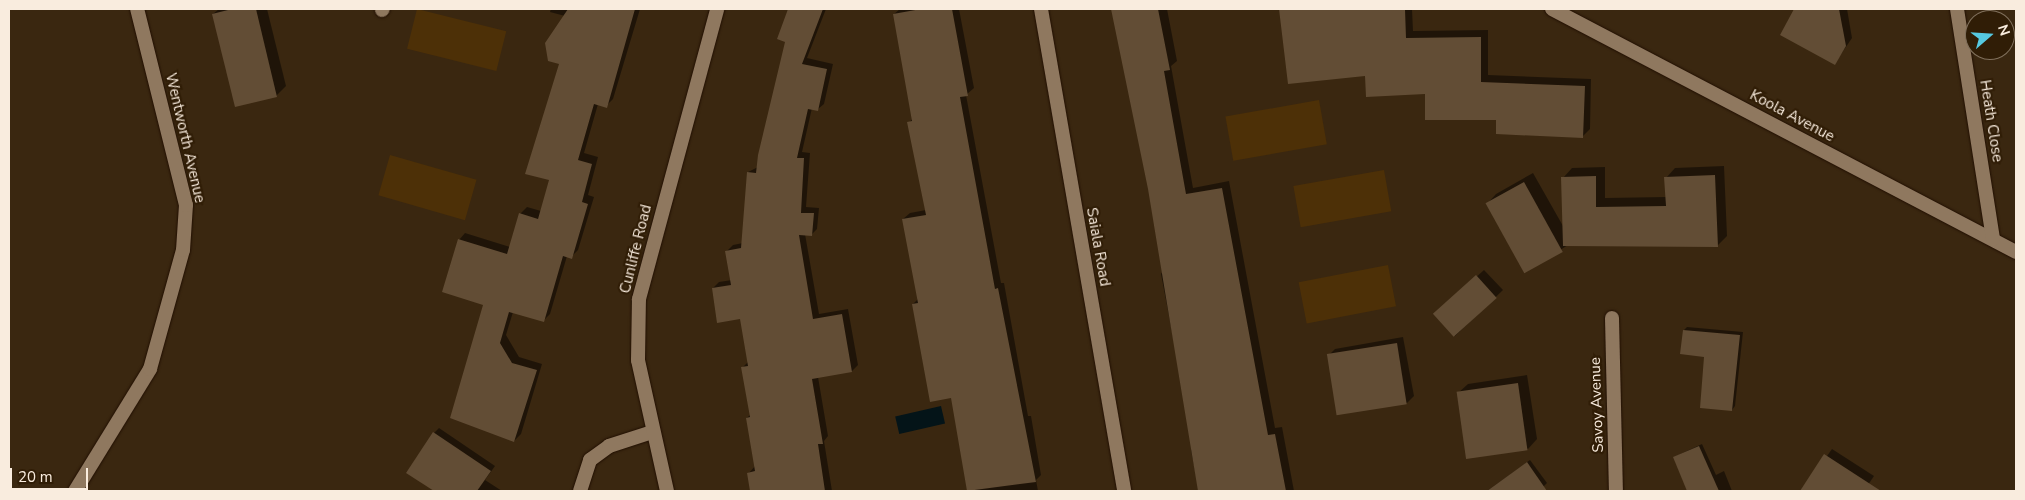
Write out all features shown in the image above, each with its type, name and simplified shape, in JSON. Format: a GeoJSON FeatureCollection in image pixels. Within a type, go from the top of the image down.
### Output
{"type":"FeatureCollection","features":[{"type":"Feature","properties":{"kind":"street","name":"Wentworth Avenue"},"geometry":{"type":"LineString","coordinates":[[75,491],[150,369],[183,250],[186,205],[137,9]]}},
{"type":"Feature","properties":{"kind":"street","name":"Cunliffe Road"},"geometry":{"type":"LineString","coordinates":[[667,491],[652,432],[638,360],[639,300],[717,9]]}},
{"type":"Feature","properties":{"kind":"street","name":"Saiala Road"},"geometry":{"type":"LineString","coordinates":[[1041,9],[1124,491]]}},
{"type":"Feature","properties":{"kind":"street","name":"Koola Avenue"},"geometry":{"type":"LineString","coordinates":[[1552,9],[2016,252]]}},
{"type":"Feature","properties":{"kind":"street","name":"Heath Close"},"geometry":{"type":"LineString","coordinates":[[1957,9],[1993,239]]}},
{"type":"Feature","properties":{"kind":"street","name":"Savoy Avenue"},"geometry":{"type":"LineString","coordinates":[[1612,318],[1616,491]]}},
{"type":"Feature","properties":{"kind":"street"},"geometry":{"type":"LineString","coordinates":[[580,491],[590,460],[609,446],[652,432]]}},
{"type":"Feature","properties":{"kind":"shaded area"},"geometry":{"type":"Polygon","coordinates":[[[417,9],[506,31],[496,71],[407,49],[417,9]]]}},
{"type":"Feature","properties":{"kind":"shaded area"},"geometry":{"type":"Polygon","coordinates":[[[1319,100],[1327,144],[1233,161],[1225,116],[1319,100]]]}},
{"type":"Feature","properties":{"kind":"shaded area"},"geometry":{"type":"Polygon","coordinates":[[[390,155],[477,180],[465,220],[378,195],[390,155]]]}},
{"type":"Feature","properties":{"kind":"shaded area"},"geometry":{"type":"Polygon","coordinates":[[[1384,170],[1391,211],[1301,227],[1293,186],[1384,170]]]}},
{"type":"Feature","properties":{"kind":"shaded area"},"geometry":{"type":"Polygon","coordinates":[[[1388,265],[1396,306],[1307,324],[1299,282],[1388,265]]]}},
{"type":"Feature","properties":{"kind":"shaded area"},"geometry":{"type":"Polygon","coordinates":[[[941,406],[945,424],[899,434],[895,417],[941,406]]]}},
{"type":"Feature","properties":{"kind":"building"},"geometry":{"type":"Polygon","coordinates":[[[232,9],[256,9],[277,97],[235,107],[212,14],[232,9]]]}},
{"type":"Feature","properties":{"kind":"building"},"geometry":{"type":"Polygon","coordinates":[[[568,9],[635,9],[607,108],[594,104],[578,160],[592,164],[582,202],[588,204],[572,259],[563,256],[544,322],[509,312],[500,343],[512,363],[537,370],[514,442],[450,418],[483,305],[442,292],[458,239],[507,254],[519,213],[538,219],[549,180],[525,174],[559,64],[548,61],[545,43],[568,9]]]}},
{"type":"Feature","properties":{"kind":"building"},"geometry":{"type":"Polygon","coordinates":[[[788,9],[823,9],[802,64],[827,69],[818,111],[808,109],[797,158],[804,158],[801,213],[814,213],[812,236],[799,235],[813,319],[842,314],[852,372],[812,379],[823,444],[818,444],[825,491],[750,491],[747,473],[755,471],[746,418],[750,417],[741,367],[748,366],[740,319],[717,323],[712,288],[731,285],[725,251],[741,248],[747,172],[756,173],[758,155],[785,42],[777,39],[788,9]]]}},
{"type":"Feature","properties":{"kind":"building"},"geometry":{"type":"Polygon","coordinates":[[[921,9],[952,9],[968,96],[960,97],[995,289],[998,288],[1036,482],[967,491],[951,398],[930,402],[912,304],[918,303],[902,219],[926,215],[907,122],[912,121],[893,14],[921,9]]]}},
{"type":"Feature","properties":{"kind":"building"},"geometry":{"type":"Polygon","coordinates":[[[1111,9],[1158,9],[1170,70],[1164,71],[1186,194],[1222,188],[1268,435],[1275,434],[1286,491],[1198,491],[1148,189],[1111,9]]]}},
{"type":"Feature","properties":{"kind":"building"},"geometry":{"type":"Polygon","coordinates":[[[1279,9],[1405,9],[1406,38],[1481,37],[1481,82],[1585,86],[1583,138],[1496,134],[1496,120],[1425,120],[1425,94],[1366,97],[1365,76],[1288,84],[1279,9]]]}},
{"type":"Feature","properties":{"kind":"building"},"geometry":{"type":"Polygon","coordinates":[[[1794,9],[1839,9],[1846,46],[1835,65],[1780,35],[1794,9]]]}},
{"type":"Feature","properties":{"kind":"building"},"geometry":{"type":"Polygon","coordinates":[[[1715,175],[1718,247],[1563,246],[1561,177],[1596,176],[1596,207],[1666,206],[1664,177],[1715,175]]]}},
{"type":"Feature","properties":{"kind":"building"},"geometry":{"type":"Polygon","coordinates":[[[1524,182],[1563,252],[1524,273],[1486,203],[1524,182]]]}},
{"type":"Feature","properties":{"kind":"building"},"geometry":{"type":"Polygon","coordinates":[[[1476,275],[1497,298],[1454,337],[1433,314],[1476,275]]]}},
{"type":"Feature","properties":{"kind":"building"},"geometry":{"type":"Polygon","coordinates":[[[1683,330],[1740,335],[1732,411],[1700,408],[1704,357],[1680,354],[1683,330]]]}},
{"type":"Feature","properties":{"kind":"building"},"geometry":{"type":"Polygon","coordinates":[[[1397,343],[1407,404],[1337,415],[1327,354],[1397,343]]]}},
{"type":"Feature","properties":{"kind":"building"},"geometry":{"type":"Polygon","coordinates":[[[1518,383],[1527,450],[1466,459],[1457,392],[1518,383]]]}},
{"type":"Feature","properties":{"kind":"building"},"geometry":{"type":"Polygon","coordinates":[[[433,432],[491,471],[477,491],[434,491],[406,473],[433,432]]]}},
{"type":"Feature","properties":{"kind":"building"},"geometry":{"type":"Polygon","coordinates":[[[1699,446],[1719,491],[1687,491],[1673,457],[1699,446]]]}},
{"type":"Feature","properties":{"kind":"building"},"geometry":{"type":"Polygon","coordinates":[[[1824,454],[1881,491],[1800,491],[1824,454]]]}},
{"type":"Feature","properties":{"kind":"building"},"geometry":{"type":"Polygon","coordinates":[[[1527,462],[1547,491],[1487,491],[1527,462]]]}}]}
